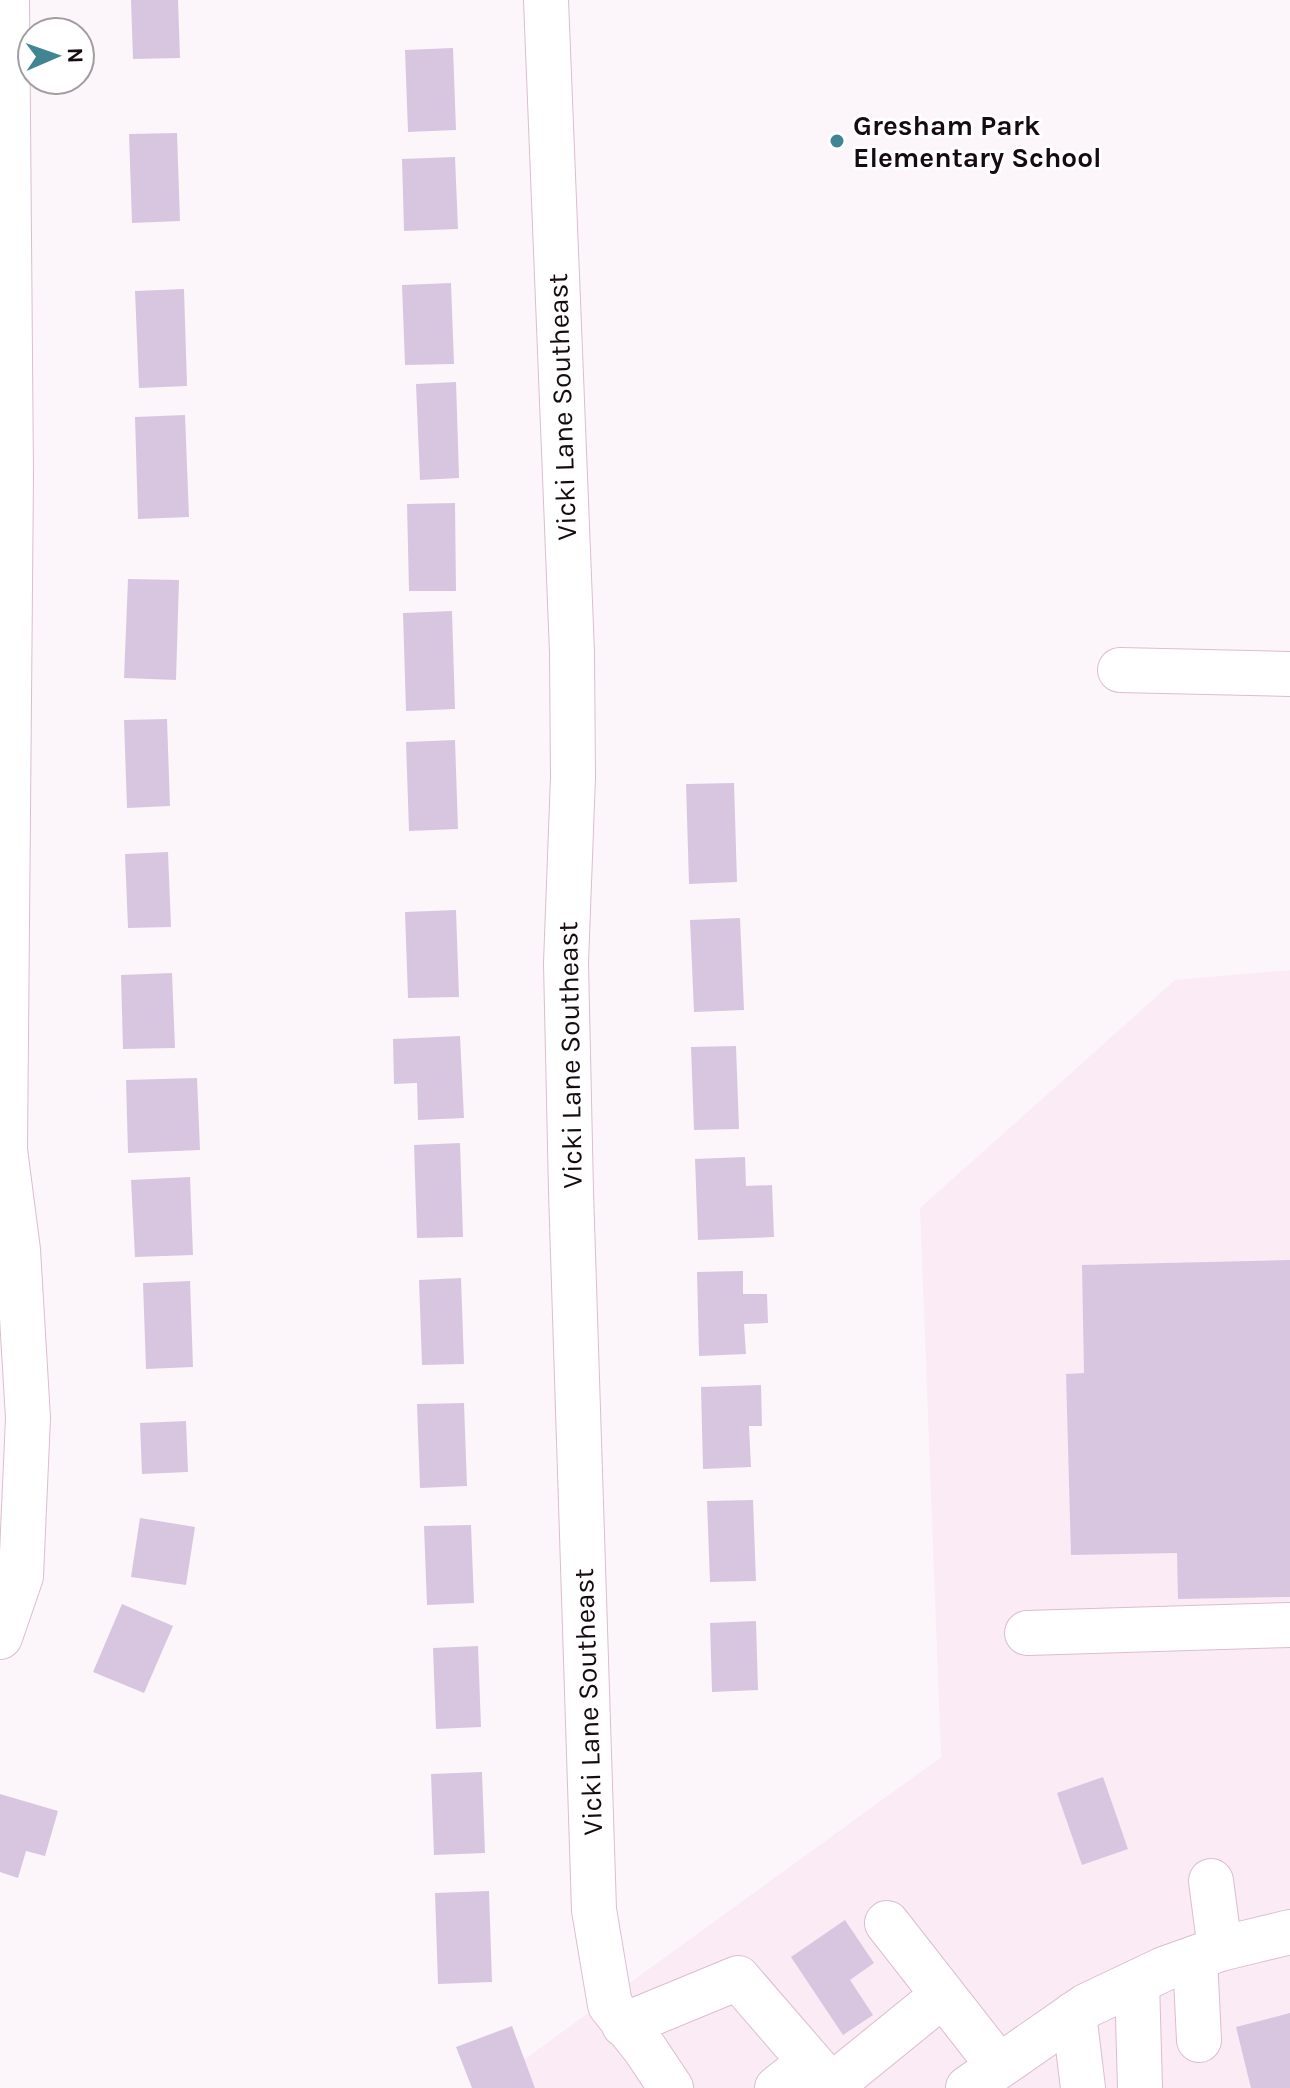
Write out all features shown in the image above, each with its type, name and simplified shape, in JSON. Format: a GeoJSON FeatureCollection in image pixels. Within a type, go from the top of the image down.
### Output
{"type":"FeatureCollection","features":[{"type":"Feature","properties":{"kind":"street"},"geometry":{"type":"LineString","coordinates":[[0,1637],[21,1576],[28,1418],[18,1250],[3,1149],[7,0]]}},
{"type":"Feature","properties":{"kind":"street","name":"Vicki Lane Southeast"},"geometry":{"type":"LineString","coordinates":[[546,0],[572,652],[573,777],[566,963],[594,1910],[610,2005],[671,2088]]}},
{"type":"Feature","properties":{"kind":"street"},"geometry":{"type":"LineString","coordinates":[[1120,670],[1290,674]]}},
{"type":"Feature","properties":{"kind":"street"},"geometry":{"type":"LineString","coordinates":[[1027,1633],[1290,1625]]}},
{"type":"Feature","properties":{"kind":"street"},"geometry":{"type":"LineString","coordinates":[[1199,2040],[1208,1954],[1211,1881]]}},
{"type":"Feature","properties":{"kind":"street"},"geometry":{"type":"LineString","coordinates":[[887,1923],[943,1995],[983,2077],[1074,2014],[1137,1982],[1208,1954],[1290,1932]]}},
{"type":"Feature","properties":{"kind":"street"},"geometry":{"type":"LineString","coordinates":[[624,2025],[738,1978],[813,2081],[943,1995]]}},
{"type":"Feature","properties":{"kind":"street"},"geometry":{"type":"LineString","coordinates":[[1137,1982],[1140,2088]]}},
{"type":"Feature","properties":{"kind":"street"},"geometry":{"type":"LineString","coordinates":[[1074,2014],[1083,2088]]}},
{"type":"Feature","properties":{"kind":"shaded area"},"geometry":{"type":"Polygon","coordinates":[[[1290,970],[1290,2088],[485,2088],[941,1757],[920,1208],[1175,980],[1290,970]]]}},
{"type":"Feature","properties":{"kind":"building"},"geometry":{"type":"Polygon","coordinates":[[[131,0],[178,0],[180,58],[133,59],[131,0]]]}},
{"type":"Feature","properties":{"kind":"building"},"geometry":{"type":"Polygon","coordinates":[[[453,48],[456,130],[408,132],[405,50],[453,48]]]}},
{"type":"Feature","properties":{"kind":"building"},"geometry":{"type":"Polygon","coordinates":[[[177,133],[180,221],[132,223],[129,134],[177,133]]]}},
{"type":"Feature","properties":{"kind":"building"},"geometry":{"type":"Polygon","coordinates":[[[455,157],[458,229],[404,231],[402,159],[455,157]]]}},
{"type":"Feature","properties":{"kind":"building"},"geometry":{"type":"Polygon","coordinates":[[[451,283],[454,364],[405,365],[402,285],[451,283]]]}},
{"type":"Feature","properties":{"kind":"building"},"geometry":{"type":"Polygon","coordinates":[[[184,289],[187,386],[139,388],[135,291],[184,289]]]}},
{"type":"Feature","properties":{"kind":"building"},"geometry":{"type":"Polygon","coordinates":[[[456,382],[459,478],[420,480],[416,384],[456,382]]]}},
{"type":"Feature","properties":{"kind":"building"},"geometry":{"type":"Polygon","coordinates":[[[185,415],[189,517],[138,519],[135,417],[185,415]]]}},
{"type":"Feature","properties":{"kind":"building"},"geometry":{"type":"Polygon","coordinates":[[[455,503],[456,591],[409,591],[407,504],[455,503]]]}},
{"type":"Feature","properties":{"kind":"building"},"geometry":{"type":"Polygon","coordinates":[[[128,579],[179,580],[176,680],[124,678],[128,579]]]}},
{"type":"Feature","properties":{"kind":"building"},"geometry":{"type":"Polygon","coordinates":[[[452,611],[455,709],[406,711],[403,613],[452,611]]]}},
{"type":"Feature","properties":{"kind":"building"},"geometry":{"type":"Polygon","coordinates":[[[167,719],[170,806],[127,808],[124,720],[167,719]]]}},
{"type":"Feature","properties":{"kind":"building"},"geometry":{"type":"Polygon","coordinates":[[[455,740],[458,829],[409,831],[406,742],[455,740]]]}},
{"type":"Feature","properties":{"kind":"building"},"geometry":{"type":"Polygon","coordinates":[[[734,783],[737,882],[689,884],[686,784],[734,783]]]}},
{"type":"Feature","properties":{"kind":"building"},"geometry":{"type":"Polygon","coordinates":[[[168,852],[171,927],[128,928],[125,854],[168,852]]]}},
{"type":"Feature","properties":{"kind":"building"},"geometry":{"type":"Polygon","coordinates":[[[456,910],[459,997],[408,998],[405,912],[456,910]]]}},
{"type":"Feature","properties":{"kind":"building"},"geometry":{"type":"Polygon","coordinates":[[[740,918],[744,1010],[694,1012],[690,920],[740,918]]]}},
{"type":"Feature","properties":{"kind":"building"},"geometry":{"type":"Polygon","coordinates":[[[172,973],[175,1048],[123,1049],[121,975],[172,973]]]}},
{"type":"Feature","properties":{"kind":"building"},"geometry":{"type":"Polygon","coordinates":[[[460,1036],[464,1118],[418,1120],[417,1083],[394,1084],[393,1039],[460,1036]]]}},
{"type":"Feature","properties":{"kind":"building"},"geometry":{"type":"Polygon","coordinates":[[[736,1046],[739,1129],[694,1130],[691,1047],[736,1046]]]}},
{"type":"Feature","properties":{"kind":"building"},"geometry":{"type":"Polygon","coordinates":[[[197,1078],[200,1150],[128,1153],[126,1080],[197,1078]]]}},
{"type":"Feature","properties":{"kind":"building"},"geometry":{"type":"Polygon","coordinates":[[[460,1143],[463,1237],[417,1238],[414,1145],[460,1143]]]}},
{"type":"Feature","properties":{"kind":"building"},"geometry":{"type":"Polygon","coordinates":[[[745,1157],[746,1186],[772,1185],[774,1237],[698,1240],[695,1159],[745,1157]]]}},
{"type":"Feature","properties":{"kind":"building"},"geometry":{"type":"Polygon","coordinates":[[[190,1177],[193,1255],[135,1257],[131,1180],[190,1177]]]}},
{"type":"Feature","properties":{"kind":"building"},"geometry":{"type":"Polygon","coordinates":[[[1290,1260],[1290,1597],[1178,1599],[1177,1553],[1071,1555],[1066,1374],[1084,1373],[1082,1265],[1290,1260]]]}},
{"type":"Feature","properties":{"kind":"building"},"geometry":{"type":"Polygon","coordinates":[[[743,1271],[743,1294],[767,1294],[768,1323],[744,1324],[746,1354],[699,1356],[697,1272],[743,1271]]]}},
{"type":"Feature","properties":{"kind":"building"},"geometry":{"type":"Polygon","coordinates":[[[461,1278],[464,1364],[422,1365],[419,1280],[461,1278]]]}},
{"type":"Feature","properties":{"kind":"building"},"geometry":{"type":"Polygon","coordinates":[[[190,1281],[193,1367],[146,1369],[143,1283],[190,1281]]]}},
{"type":"Feature","properties":{"kind":"building"},"geometry":{"type":"Polygon","coordinates":[[[761,1385],[762,1426],[749,1426],[751,1467],[703,1469],[701,1387],[761,1385]]]}},
{"type":"Feature","properties":{"kind":"building"},"geometry":{"type":"Polygon","coordinates":[[[464,1403],[467,1486],[420,1488],[417,1404],[464,1403]]]}},
{"type":"Feature","properties":{"kind":"building"},"geometry":{"type":"Polygon","coordinates":[[[186,1421],[188,1472],[142,1474],[140,1423],[186,1421]]]}},
{"type":"Feature","properties":{"kind":"building"},"geometry":{"type":"Polygon","coordinates":[[[753,1500],[756,1581],[710,1582],[707,1501],[753,1500]]]}},
{"type":"Feature","properties":{"kind":"building"},"geometry":{"type":"Polygon","coordinates":[[[140,1518],[195,1527],[186,1585],[131,1577],[140,1518]]]}},
{"type":"Feature","properties":{"kind":"building"},"geometry":{"type":"Polygon","coordinates":[[[471,1525],[474,1603],[427,1605],[424,1526],[471,1525]]]}},
{"type":"Feature","properties":{"kind":"building"},"geometry":{"type":"Polygon","coordinates":[[[122,1604],[173,1626],[144,1693],[93,1672],[122,1604]]]}},
{"type":"Feature","properties":{"kind":"building"},"geometry":{"type":"Polygon","coordinates":[[[756,1621],[758,1690],[712,1692],[710,1623],[756,1621]]]}},
{"type":"Feature","properties":{"kind":"building"},"geometry":{"type":"Polygon","coordinates":[[[478,1646],[481,1727],[436,1729],[433,1648],[478,1646]]]}},
{"type":"Feature","properties":{"kind":"building"},"geometry":{"type":"Polygon","coordinates":[[[482,1772],[485,1853],[434,1855],[431,1774],[482,1772]]]}},
{"type":"Feature","properties":{"kind":"building"},"geometry":{"type":"Polygon","coordinates":[[[1103,1777],[1128,1849],[1082,1865],[1057,1793],[1103,1777]]]}},
{"type":"Feature","properties":{"kind":"building"},"geometry":{"type":"Polygon","coordinates":[[[0,1794],[58,1811],[45,1856],[26,1851],[18,1878],[0,1872],[0,1794]]]}},
{"type":"Feature","properties":{"kind":"building"},"geometry":{"type":"Polygon","coordinates":[[[489,1891],[492,1982],[438,1984],[435,1893],[489,1891]]]}},
{"type":"Feature","properties":{"kind":"building"},"geometry":{"type":"Polygon","coordinates":[[[845,1920],[874,1963],[850,1980],[873,2015],[843,2035],[791,1957],[845,1920]]]}},
{"type":"Feature","properties":{"kind":"building"},"geometry":{"type":"Polygon","coordinates":[[[1290,2013],[1290,2088],[1251,2088],[1236,2027],[1290,2013]]]}},
{"type":"Feature","properties":{"kind":"building"},"geometry":{"type":"Polygon","coordinates":[[[512,2026],[535,2088],[472,2088],[456,2047],[512,2026]]]}},
{"type":"Feature","properties":{"kind":"place","name":"Gresham Park Elementary School"},"geometry":{"type":"Point","coordinates":[837,141]}}]}
